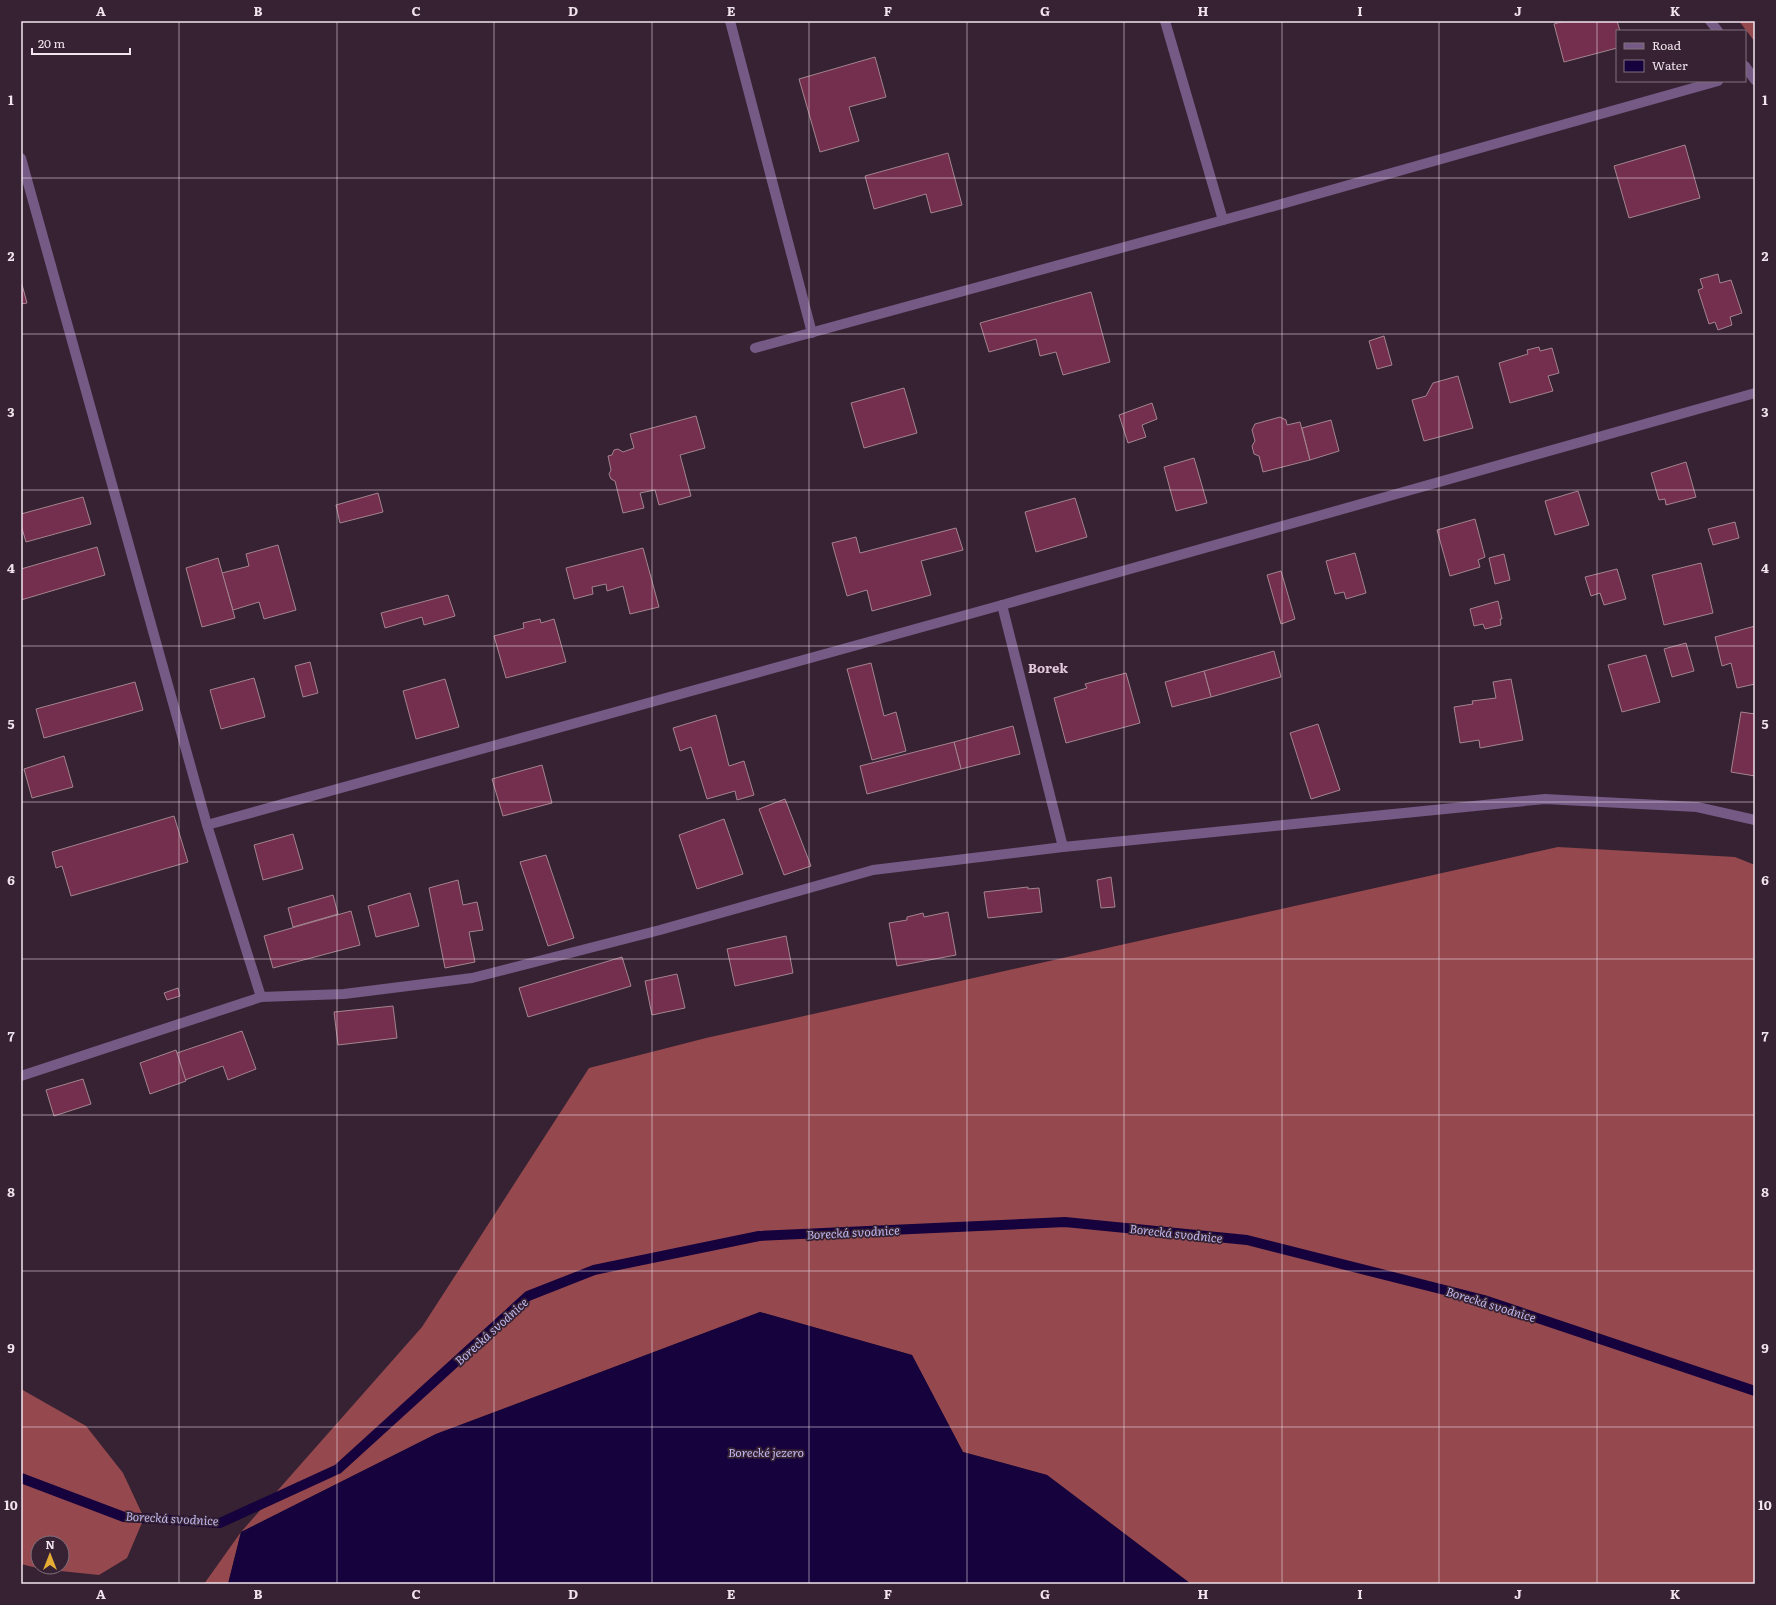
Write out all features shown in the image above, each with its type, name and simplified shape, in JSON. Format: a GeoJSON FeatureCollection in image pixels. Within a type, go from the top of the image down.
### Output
{"type":"FeatureCollection","features":[{"type":"Feature","properties":{"kind":"street"},"geometry":{"type":"LineString","coordinates":[[730,21],[812,333]]}},
{"type":"Feature","properties":{"kind":"street"},"geometry":{"type":"LineString","coordinates":[[1165,21],[1224,220]]}},
{"type":"Feature","properties":{"kind":"street"},"geometry":{"type":"LineString","coordinates":[[1710,21],[1717,30]]}},
{"type":"Feature","properties":{"kind":"street"},"geometry":{"type":"LineString","coordinates":[[755,348],[1224,220],[1714,82]]}},
{"type":"Feature","properties":{"kind":"street"},"geometry":{"type":"LineString","coordinates":[[21,158],[207,825],[261,997]]}},
{"type":"Feature","properties":{"kind":"street"},"geometry":{"type":"LineString","coordinates":[[207,825],[1002,605],[1755,393]]}},
{"type":"Feature","properties":{"kind":"street"},"geometry":{"type":"LineString","coordinates":[[1002,605],[1063,846]]}},
{"type":"Feature","properties":{"kind":"street"},"geometry":{"type":"LineString","coordinates":[[21,1076],[261,997],[344,994],[472,978],[660,930],[874,870],[1063,846],[1545,799],[1697,807],[1755,820]]}},
{"type":"Feature","properties":{"kind":"shaded area"},"geometry":{"type":"Polygon","coordinates":[[[1739,21],[1755,21],[1755,42],[1746,30],[1739,21]]]}},
{"type":"Feature","properties":{"kind":"shaded area"},"geometry":{"type":"Polygon","coordinates":[[[1558,847],[1735,857],[1755,865],[1755,1584],[1191,1584],[1047,1475],[963,1452],[912,1355],[760,1312],[436,1434],[241,1532],[422,1327],[589,1068],[706,1038],[1558,847]]]}},
{"type":"Feature","properties":{"kind":"shaded area"},"geometry":{"type":"Polygon","coordinates":[[[21,1389],[86,1426],[123,1473],[144,1518],[127,1558],[99,1575],[70,1572],[70,1535],[30,1535],[30,1566],[21,1564],[21,1389]]]}},
{"type":"Feature","properties":{"kind":"shaded area"},"geometry":{"type":"Polygon","coordinates":[[[241,1532],[228,1584],[204,1584],[241,1532]]]}},
{"type":"Feature","properties":{"kind":"water","name":"Borecké jezero"},"geometry":{"type":"Polygon","coordinates":[[[760,1312],[912,1355],[963,1452],[1047,1475],[1191,1584],[228,1584],[241,1532],[436,1434],[760,1312]]]}},
{"type":"Feature","properties":{"kind":"building"},"geometry":{"type":"Polygon","coordinates":[[[1564,21],[1617,21],[1620,30],[1616,30],[1616,48],[1564,62],[1554,24],[1564,21]]]}},
{"type":"Feature","properties":{"kind":"building"},"geometry":{"type":"Polygon","coordinates":[[[875,57],[886,97],[849,107],[859,141],[820,152],[799,79],[875,57]]]}},
{"type":"Feature","properties":{"kind":"building"},"geometry":{"type":"Polygon","coordinates":[[[1685,145],[1700,198],[1629,218],[1614,166],[1685,145]]]}},
{"type":"Feature","properties":{"kind":"building"},"geometry":{"type":"Polygon","coordinates":[[[948,153],[962,205],[931,213],[926,194],[874,209],[865,176],[948,153]]]}},
{"type":"Feature","properties":{"kind":"building"},"geometry":{"type":"Polygon","coordinates":[[[1718,274],[1720,283],[1731,280],[1742,313],[1730,317],[1732,325],[1718,330],[1715,322],[1709,324],[1698,290],[1703,288],[1700,279],[1718,274]]]}},
{"type":"Feature","properties":{"kind":"building"},"geometry":{"type":"Polygon","coordinates":[[[21,281],[27,303],[21,304],[21,281]]]}},
{"type":"Feature","properties":{"kind":"building"},"geometry":{"type":"Polygon","coordinates":[[[1091,292],[1110,362],[1063,375],[1056,352],[1040,356],[1036,339],[989,352],[980,323],[1091,292]]]}},
{"type":"Feature","properties":{"kind":"building"},"geometry":{"type":"Polygon","coordinates":[[[1384,336],[1392,365],[1377,369],[1369,341],[1384,336]]]}},
{"type":"Feature","properties":{"kind":"building"},"geometry":{"type":"Polygon","coordinates":[[[1539,347],[1540,351],[1552,348],[1559,373],[1548,376],[1553,391],[1510,403],[1499,363],[1528,354],[1527,350],[1539,347]]]}},
{"type":"Feature","properties":{"kind":"building"},"geometry":{"type":"Polygon","coordinates":[[[1458,376],[1473,428],[1424,441],[1412,400],[1426,396],[1433,383],[1458,376]]]}},
{"type":"Feature","properties":{"kind":"building"},"geometry":{"type":"Polygon","coordinates":[[[904,388],[917,433],[864,448],[851,403],[904,388]]]}},
{"type":"Feature","properties":{"kind":"building"},"geometry":{"type":"Polygon","coordinates":[[[1152,403],[1157,419],[1142,425],[1146,437],[1128,443],[1119,415],[1152,403]]]}},
{"type":"Feature","properties":{"kind":"building"},"geometry":{"type":"Polygon","coordinates":[[[696,416],[705,448],[680,455],[691,496],[659,505],[655,490],[640,493],[644,508],[623,513],[615,481],[611,479],[609,474],[611,470],[608,456],[612,455],[614,450],[618,449],[623,452],[634,448],[630,434],[696,416]]]}},
{"type":"Feature","properties":{"kind":"building"},"geometry":{"type":"Polygon","coordinates":[[[1280,417],[1286,420],[1287,425],[1300,422],[1310,460],[1263,472],[1259,456],[1254,454],[1252,446],[1255,441],[1252,430],[1255,424],[1280,417]]]}},
{"type":"Feature","properties":{"kind":"building"},"geometry":{"type":"Polygon","coordinates":[[[1331,420],[1339,451],[1310,460],[1302,428],[1331,420]]]}},
{"type":"Feature","properties":{"kind":"building"},"geometry":{"type":"Polygon","coordinates":[[[1194,458],[1207,503],[1176,511],[1164,467],[1194,458]]]}},
{"type":"Feature","properties":{"kind":"building"},"geometry":{"type":"Polygon","coordinates":[[[1686,462],[1696,497],[1666,505],[1665,499],[1659,500],[1651,473],[1686,462]]]}},
{"type":"Feature","properties":{"kind":"building"},"geometry":{"type":"Polygon","coordinates":[[[1578,491],[1589,525],[1555,535],[1545,501],[1578,491]]]}},
{"type":"Feature","properties":{"kind":"building"},"geometry":{"type":"Polygon","coordinates":[[[378,493],[383,512],[340,523],[336,505],[378,493]]]}},
{"type":"Feature","properties":{"kind":"building"},"geometry":{"type":"Polygon","coordinates":[[[83,497],[91,524],[26,542],[21,525],[21,514],[83,497]]]}},
{"type":"Feature","properties":{"kind":"building"},"geometry":{"type":"Polygon","coordinates":[[[1075,498],[1087,537],[1036,552],[1025,512],[1075,498]]]}},
{"type":"Feature","properties":{"kind":"building"},"geometry":{"type":"Polygon","coordinates":[[[1475,519],[1485,557],[1478,560],[1480,567],[1450,576],[1437,530],[1475,519]]]}},
{"type":"Feature","properties":{"kind":"building"},"geometry":{"type":"Polygon","coordinates":[[[1735,522],[1739,538],[1713,545],[1708,529],[1735,522]]]}},
{"type":"Feature","properties":{"kind":"building"},"geometry":{"type":"Polygon","coordinates":[[[956,528],[963,550],[921,561],[931,595],[872,611],[867,590],[847,596],[832,543],[856,537],[860,553],[956,528]]]}},
{"type":"Feature","properties":{"kind":"building"},"geometry":{"type":"Polygon","coordinates":[[[278,545],[296,610],[264,619],[259,602],[233,610],[222,573],[249,566],[246,554],[278,545]]]}},
{"type":"Feature","properties":{"kind":"building"},"geometry":{"type":"Polygon","coordinates":[[[97,547],[105,575],[21,600],[21,569],[97,547]]]}},
{"type":"Feature","properties":{"kind":"building"},"geometry":{"type":"Polygon","coordinates":[[[643,548],[659,607],[630,614],[623,586],[607,591],[606,584],[592,587],[593,594],[574,599],[566,568],[643,548]]]}},
{"type":"Feature","properties":{"kind":"building"},"geometry":{"type":"Polygon","coordinates":[[[1355,553],[1366,593],[1346,599],[1344,592],[1335,594],[1326,561],[1355,553]]]}},
{"type":"Feature","properties":{"kind":"building"},"geometry":{"type":"Polygon","coordinates":[[[1504,554],[1510,580],[1495,584],[1489,558],[1504,554]]]}},
{"type":"Feature","properties":{"kind":"building"},"geometry":{"type":"Polygon","coordinates":[[[218,558],[235,618],[202,627],[186,568],[218,558]]]}},
{"type":"Feature","properties":{"kind":"building"},"geometry":{"type":"Polygon","coordinates":[[[1701,563],[1713,613],[1664,625],[1652,575],[1701,563]]]}},
{"type":"Feature","properties":{"kind":"building"},"geometry":{"type":"Polygon","coordinates":[[[1617,569],[1626,599],[1604,605],[1600,593],[1591,596],[1585,577],[1617,569]]]}},
{"type":"Feature","properties":{"kind":"building"},"geometry":{"type":"Polygon","coordinates":[[[1281,571],[1295,619],[1281,624],[1267,575],[1281,571]]]}},
{"type":"Feature","properties":{"kind":"building"},"geometry":{"type":"Polygon","coordinates":[[[448,595],[455,616],[424,625],[422,617],[385,628],[381,613],[448,595]]]}},
{"type":"Feature","properties":{"kind":"building"},"geometry":{"type":"Polygon","coordinates":[[[1498,601],[1502,619],[1500,619],[1501,625],[1485,629],[1483,624],[1474,626],[1470,609],[1498,601]]]}},
{"type":"Feature","properties":{"kind":"building"},"geometry":{"type":"Polygon","coordinates":[[[540,619],[541,623],[554,619],[566,662],[506,678],[494,636],[524,628],[523,623],[540,619]]]}},
{"type":"Feature","properties":{"kind":"building"},"geometry":{"type":"Polygon","coordinates":[[[1755,626],[1755,684],[1737,688],[1731,663],[1722,666],[1715,637],[1755,626]]]}},
{"type":"Feature","properties":{"kind":"building"},"geometry":{"type":"Polygon","coordinates":[[[1686,643],[1694,671],[1672,677],[1664,649],[1686,643]]]}},
{"type":"Feature","properties":{"kind":"building"},"geometry":{"type":"Polygon","coordinates":[[[1274,651],[1281,677],[1211,697],[1204,671],[1274,651]]]}},
{"type":"Feature","properties":{"kind":"building"},"geometry":{"type":"Polygon","coordinates":[[[1646,655],[1660,702],[1622,712],[1608,665],[1646,655]]]}},
{"type":"Feature","properties":{"kind":"building"},"geometry":{"type":"Polygon","coordinates":[[[310,662],[318,693],[303,697],[295,666],[310,662]]]}},
{"type":"Feature","properties":{"kind":"building"},"geometry":{"type":"Polygon","coordinates":[[[871,663],[884,716],[896,712],[906,751],[872,760],[847,669],[871,663]]]}},
{"type":"Feature","properties":{"kind":"building"},"geometry":{"type":"Polygon","coordinates":[[[1204,671],[1211,697],[1172,707],[1165,682],[1204,671]]]}},
{"type":"Feature","properties":{"kind":"building"},"geometry":{"type":"Polygon","coordinates":[[[1126,673],[1140,723],[1066,743],[1054,698],[1087,688],[1085,684],[1126,673]]]}},
{"type":"Feature","properties":{"kind":"building"},"geometry":{"type":"Polygon","coordinates":[[[254,678],[265,717],[221,729],[210,690],[254,678]]]}},
{"type":"Feature","properties":{"kind":"building"},"geometry":{"type":"Polygon","coordinates":[[[445,679],[459,727],[416,739],[403,691],[445,679]]]}},
{"type":"Feature","properties":{"kind":"building"},"geometry":{"type":"Polygon","coordinates":[[[1511,679],[1523,740],[1480,748],[1479,740],[1460,743],[1454,707],[1473,704],[1472,701],[1496,698],[1493,682],[1511,679]]]}},
{"type":"Feature","properties":{"kind":"building"},"geometry":{"type":"Polygon","coordinates":[[[135,682],[143,710],[44,738],[36,709],[135,682]]]}},
{"type":"Feature","properties":{"kind":"building"},"geometry":{"type":"Polygon","coordinates":[[[1741,712],[1755,714],[1755,776],[1731,772],[1741,712]]]}},
{"type":"Feature","properties":{"kind":"building"},"geometry":{"type":"Polygon","coordinates":[[[716,715],[729,766],[744,761],[754,795],[737,800],[735,791],[707,799],[691,747],[680,751],[673,728],[716,715]]]}},
{"type":"Feature","properties":{"kind":"building"},"geometry":{"type":"Polygon","coordinates":[[[1318,724],[1340,790],[1311,799],[1290,733],[1318,724]]]}},
{"type":"Feature","properties":{"kind":"building"},"geometry":{"type":"Polygon","coordinates":[[[1013,726],[1020,754],[961,769],[954,742],[1013,726]]]}},
{"type":"Feature","properties":{"kind":"building"},"geometry":{"type":"Polygon","coordinates":[[[954,742],[961,769],[867,794],[860,766],[954,742]]]}},
{"type":"Feature","properties":{"kind":"building"},"geometry":{"type":"Polygon","coordinates":[[[64,756],[73,787],[32,798],[24,769],[64,756]]]}},
{"type":"Feature","properties":{"kind":"building"},"geometry":{"type":"Polygon","coordinates":[[[542,765],[552,803],[503,816],[492,779],[542,765]]]}},
{"type":"Feature","properties":{"kind":"building"},"geometry":{"type":"Polygon","coordinates":[[[785,799],[811,866],[784,875],[759,809],[785,799]]]}},
{"type":"Feature","properties":{"kind":"building"},"geometry":{"type":"Polygon","coordinates":[[[174,816],[188,862],[71,896],[62,866],[56,868],[52,852],[174,816]]]}},
{"type":"Feature","properties":{"kind":"building"},"geometry":{"type":"Polygon","coordinates":[[[724,819],[743,874],[697,889],[679,835],[724,819]]]}},
{"type":"Feature","properties":{"kind":"building"},"geometry":{"type":"Polygon","coordinates":[[[293,834],[303,869],[263,880],[254,845],[293,834]]]}},
{"type":"Feature","properties":{"kind":"building"},"geometry":{"type":"Polygon","coordinates":[[[546,855],[574,938],[548,946],[520,862],[546,855]]]}},
{"type":"Feature","properties":{"kind":"building"},"geometry":{"type":"Polygon","coordinates":[[[1111,877],[1115,907],[1101,908],[1097,880],[1111,877]]]}},
{"type":"Feature","properties":{"kind":"building"},"geometry":{"type":"Polygon","coordinates":[[[458,880],[463,905],[477,902],[483,930],[469,932],[475,962],[445,968],[429,888],[458,880]]]}},
{"type":"Feature","properties":{"kind":"building"},"geometry":{"type":"Polygon","coordinates":[[[1028,887],[1028,889],[1039,888],[1042,912],[988,918],[984,892],[1028,887]]]}},
{"type":"Feature","properties":{"kind":"building"},"geometry":{"type":"Polygon","coordinates":[[[410,893],[419,926],[376,937],[368,906],[410,893]]]}},
{"type":"Feature","properties":{"kind":"building"},"geometry":{"type":"Polygon","coordinates":[[[333,895],[338,914],[293,927],[288,908],[333,895]]]}},
{"type":"Feature","properties":{"kind":"building"},"geometry":{"type":"Polygon","coordinates":[[[351,911],[360,945],[273,968],[264,936],[351,911]]]}},
{"type":"Feature","properties":{"kind":"building"},"geometry":{"type":"Polygon","coordinates":[[[948,912],[956,955],[897,966],[889,923],[907,920],[907,917],[923,913],[924,917],[948,912]]]}},
{"type":"Feature","properties":{"kind":"building"},"geometry":{"type":"Polygon","coordinates":[[[786,936],[793,973],[735,986],[727,949],[786,936]]]}},
{"type":"Feature","properties":{"kind":"building"},"geometry":{"type":"Polygon","coordinates":[[[622,957],[631,986],[528,1017],[519,988],[622,957]]]}},
{"type":"Feature","properties":{"kind":"building"},"geometry":{"type":"Polygon","coordinates":[[[677,974],[685,1008],[652,1015],[645,981],[677,974]]]}},
{"type":"Feature","properties":{"kind":"building"},"geometry":{"type":"Polygon","coordinates":[[[178,988],[180,996],[167,1000],[164,993],[178,988]]]}},
{"type":"Feature","properties":{"kind":"building"},"geometry":{"type":"Polygon","coordinates":[[[393,1006],[397,1038],[338,1045],[334,1012],[393,1006]]]}},
{"type":"Feature","properties":{"kind":"building"},"geometry":{"type":"Polygon","coordinates":[[[242,1031],[256,1069],[228,1080],[223,1066],[185,1080],[177,1053],[242,1031]]]}},
{"type":"Feature","properties":{"kind":"building"},"geometry":{"type":"Polygon","coordinates":[[[176,1050],[186,1081],[150,1094],[140,1063],[176,1050]]]}},
{"type":"Feature","properties":{"kind":"building"},"geometry":{"type":"Polygon","coordinates":[[[83,1079],[91,1104],[54,1116],[46,1090],[83,1079]]]}},
{"type":"Feature","properties":{"kind":"waterway","name":"Borecká svodnice"},"geometry":{"type":"LineString","coordinates":[[21,1478],[124,1517],[220,1523],[338,1469],[528,1296],[594,1270],[759,1236],[1065,1222],[1247,1240],[1484,1300],[1755,1391]]}},
{"type":"Feature","properties":{"kind":"district","name":"Borek"},"geometry":{"type":"Point","coordinates":[1048,667]}}]}
